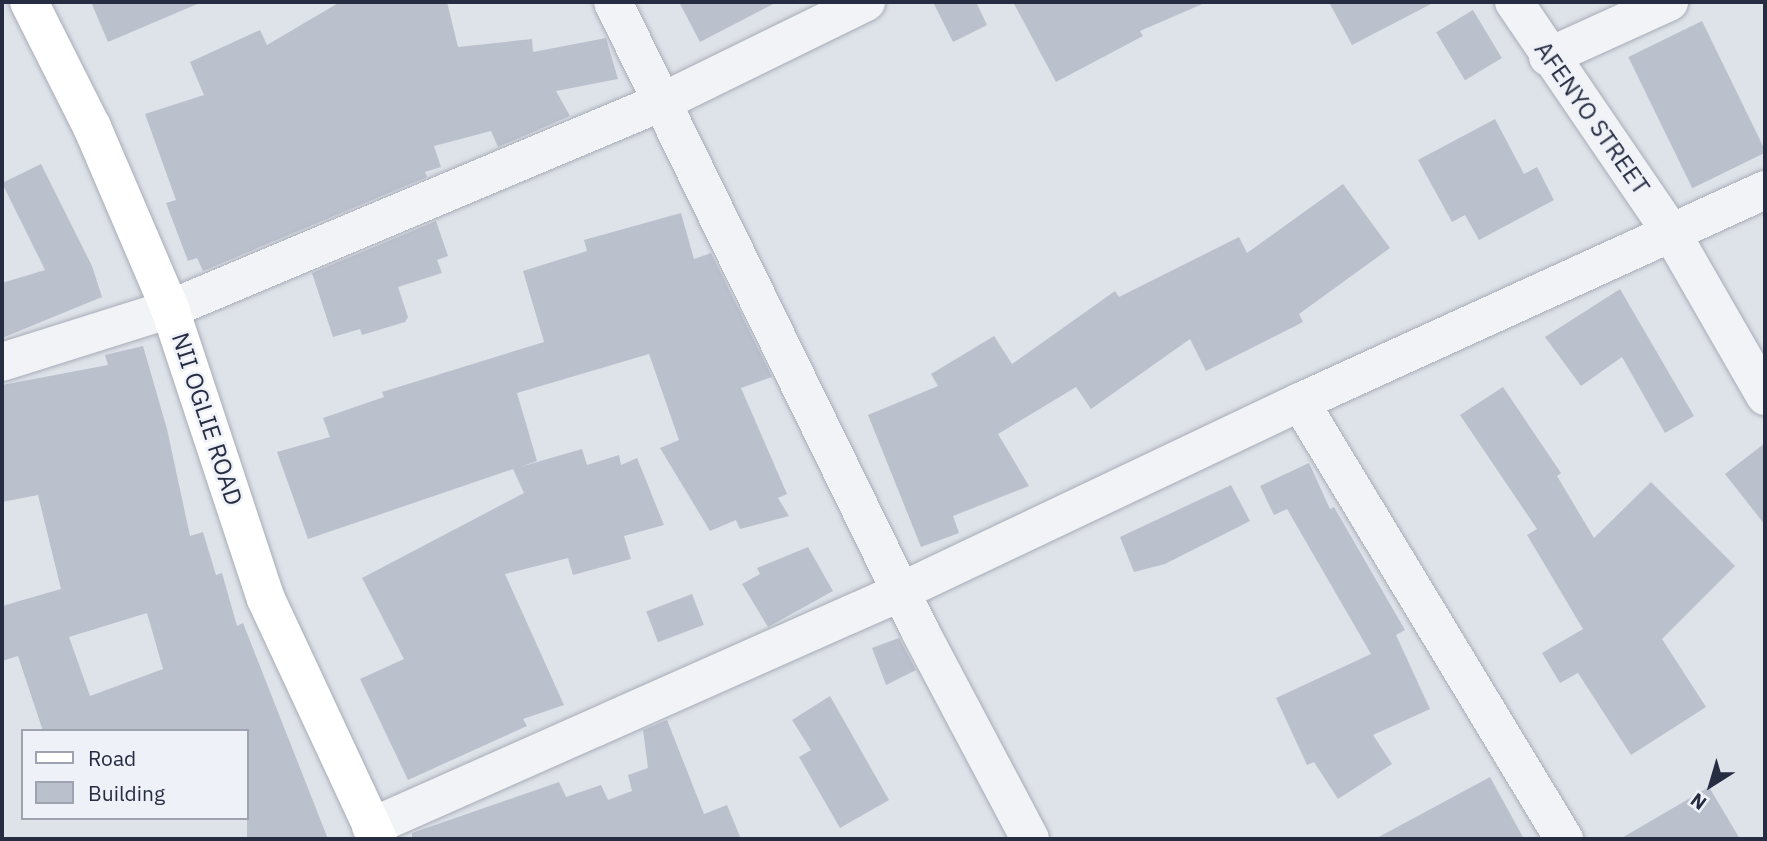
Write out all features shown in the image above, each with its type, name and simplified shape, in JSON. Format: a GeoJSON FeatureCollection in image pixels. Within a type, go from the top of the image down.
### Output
{"type":"FeatureCollection","features":[{"type":"Feature","properties":{"kind":"street","name":"NII OGLIE ROAD"},"geometry":{"type":"LineString","coordinates":[[29,2],[92,127],[170,309],[266,599],[374,833]]}},
{"type":"Feature","properties":{"kind":"street"},"geometry":{"type":"LineString","coordinates":[[613,2],[904,590],[920,631],[1030,839]]}},
{"type":"Feature","properties":{"kind":"street"},"geometry":{"type":"LineString","coordinates":[[2,362],[170,309],[664,101],[866,2]]}},
{"type":"Feature","properties":{"kind":"street","name":"AFENYO STREET"},"geometry":{"type":"LineString","coordinates":[[1514,2],[1549,57],[1672,233],[1765,396]]}},
{"type":"Feature","properties":{"kind":"street"},"geometry":{"type":"LineString","coordinates":[[1549,57],[1669,2]]}},
{"type":"Feature","properties":{"kind":"street"},"geometry":{"type":"LineString","coordinates":[[374,833],[904,590],[1300,402],[1765,190]]}},
{"type":"Feature","properties":{"kind":"street"},"geometry":{"type":"LineString","coordinates":[[1300,402],[1564,839]]}},
{"type":"Feature","properties":{"kind":"building"},"geometry":{"type":"Polygon","coordinates":[[[91,2],[202,2],[108,42],[91,2]]]}},
{"type":"Feature","properties":{"kind":"building"},"geometry":{"type":"Polygon","coordinates":[[[340,2],[447,2],[458,47],[532,39],[533,52],[606,38],[618,79],[556,91],[570,116],[498,147],[491,131],[434,146],[441,167],[425,172],[427,177],[203,271],[197,258],[188,261],[166,203],[176,200],[145,114],[204,95],[190,62],[260,30],[267,45],[340,2]]]}},
{"type":"Feature","properties":{"kind":"building"},"geometry":{"type":"Polygon","coordinates":[[[679,2],[777,2],[700,42],[679,2]]]}},
{"type":"Feature","properties":{"kind":"building"},"geometry":{"type":"Polygon","coordinates":[[[933,2],[976,2],[987,25],[953,42],[933,2]]]}},
{"type":"Feature","properties":{"kind":"building"},"geometry":{"type":"Polygon","coordinates":[[[1013,2],[1207,2],[1140,31],[1143,36],[1056,82],[1013,2]]]}},
{"type":"Feature","properties":{"kind":"building"},"geometry":{"type":"Polygon","coordinates":[[[1329,2],[1435,2],[1352,45],[1329,2]]]}},
{"type":"Feature","properties":{"kind":"building"},"geometry":{"type":"Polygon","coordinates":[[[1473,10],[1502,58],[1465,80],[1436,32],[1473,10]]]}},
{"type":"Feature","properties":{"kind":"building"},"geometry":{"type":"Polygon","coordinates":[[[1702,21],[1765,153],[1692,188],[1628,57],[1702,21]]]}},
{"type":"Feature","properties":{"kind":"building"},"geometry":{"type":"Polygon","coordinates":[[[1495,119],[1524,174],[1537,167],[1554,200],[1479,240],[1465,215],[1452,222],[1418,160],[1495,119]]]}},
{"type":"Feature","properties":{"kind":"building"},"geometry":{"type":"Polygon","coordinates":[[[41,164],[92,266],[102,297],[2,338],[2,283],[45,270],[2,183],[41,164]]]}},
{"type":"Feature","properties":{"kind":"building"},"geometry":{"type":"Polygon","coordinates":[[[1343,184],[1390,248],[1299,314],[1303,322],[1206,371],[1190,339],[1091,409],[1076,387],[998,434],[1029,486],[953,516],[959,533],[921,547],[868,415],[938,386],[931,374],[994,336],[1012,364],[1115,291],[1119,297],[1239,237],[1247,253],[1343,184]]]}},
{"type":"Feature","properties":{"kind":"building"},"geometry":{"type":"Polygon","coordinates":[[[681,213],[694,259],[711,253],[772,377],[741,388],[787,494],[778,498],[789,516],[740,529],[736,520],[710,531],[660,448],[679,440],[649,354],[517,393],[537,461],[520,467],[582,449],[587,465],[619,455],[621,465],[637,458],[664,525],[624,536],[631,559],[573,575],[568,558],[505,574],[564,705],[523,719],[527,726],[408,780],[360,679],[404,659],[362,578],[524,493],[513,469],[308,539],[277,452],[330,437],[323,418],[384,397],[382,392],[544,342],[523,271],[587,251],[584,240],[681,213]]]}},
{"type":"Feature","properties":{"kind":"building"},"geometry":{"type":"Polygon","coordinates":[[[436,221],[448,256],[437,260],[442,273],[398,287],[408,317],[405,322],[362,335],[360,329],[333,337],[312,273],[436,221]]]}},
{"type":"Feature","properties":{"kind":"building"},"geometry":{"type":"Polygon","coordinates":[[[1620,289],[1694,416],[1665,433],[1622,357],[1581,386],[1545,337],[1620,289]]]}},
{"type":"Feature","properties":{"kind":"building"},"geometry":{"type":"Polygon","coordinates":[[[143,346],[167,429],[190,536],[203,532],[216,575],[222,573],[237,626],[243,623],[328,839],[247,839],[248,729],[42,729],[18,656],[2,661],[2,606],[61,589],[38,495],[2,502],[2,385],[108,365],[105,355],[143,346]],[[147,613],[69,637],[90,696],[163,669],[147,613]]]}},
{"type":"Feature","properties":{"kind":"building"},"geometry":{"type":"Polygon","coordinates":[[[1503,387],[1561,473],[1557,476],[1594,538],[1651,482],[1735,566],[1662,639],[1706,707],[1631,755],[1578,673],[1560,683],[1542,653],[1583,629],[1527,535],[1537,529],[1460,415],[1503,387]]]}},
{"type":"Feature","properties":{"kind":"building"},"geometry":{"type":"Polygon","coordinates":[[[1765,443],[1765,525],[1725,474],[1765,443]]]}},
{"type":"Feature","properties":{"kind":"building"},"geometry":{"type":"Polygon","coordinates":[[[1309,463],[1330,509],[1334,507],[1405,630],[1396,635],[1430,709],[1373,735],[1392,764],[1338,799],[1314,762],[1307,765],[1276,698],[1371,654],[1287,509],[1274,515],[1260,486],[1309,463]]]}},
{"type":"Feature","properties":{"kind":"building"},"geometry":{"type":"Polygon","coordinates":[[[1231,485],[1250,521],[1165,564],[1134,572],[1120,537],[1231,485]]]}},
{"type":"Feature","properties":{"kind":"building"},"geometry":{"type":"Polygon","coordinates":[[[808,547],[833,591],[768,627],[742,584],[760,574],[757,568],[808,547]]]}},
{"type":"Feature","properties":{"kind":"building"},"geometry":{"type":"Polygon","coordinates":[[[692,594],[704,625],[658,642],[646,612],[692,594]]]}},
{"type":"Feature","properties":{"kind":"building"},"geometry":{"type":"Polygon","coordinates":[[[899,638],[916,670],[886,685],[872,648],[899,638]]]}},
{"type":"Feature","properties":{"kind":"building"},"geometry":{"type":"Polygon","coordinates":[[[830,696],[889,800],[840,828],[799,757],[811,750],[792,720],[830,696]]]}},
{"type":"Feature","properties":{"kind":"building"},"geometry":{"type":"Polygon","coordinates":[[[667,720],[704,814],[727,805],[741,839],[412,839],[412,833],[559,782],[566,797],[601,785],[608,800],[632,791],[628,775],[648,768],[643,730],[667,720]]]}},
{"type":"Feature","properties":{"kind":"building"},"geometry":{"type":"Polygon","coordinates":[[[1490,777],[1524,839],[1375,839],[1490,777]]]}},
{"type":"Feature","properties":{"kind":"building"},"geometry":{"type":"Polygon","coordinates":[[[1709,787],[1740,839],[1620,839],[1709,787]]]}}]}
